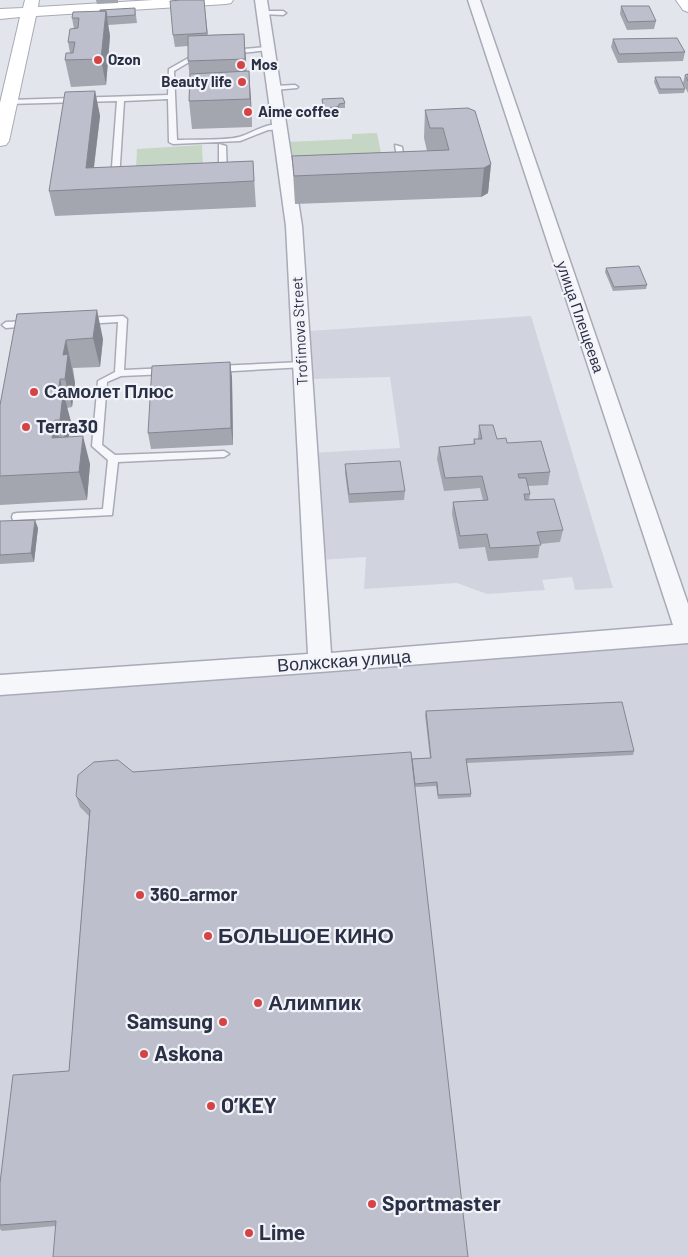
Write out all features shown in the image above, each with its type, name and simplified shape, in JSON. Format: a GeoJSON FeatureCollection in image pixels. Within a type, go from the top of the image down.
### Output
{"type":"FeatureCollection","features":[{"type":"Feature","properties":{"kind":"main road"},"geometry":{"type":"LineString","coordinates":[[0,14],[30,6],[226,0]]}},
{"type":"Feature","properties":{"kind":"main road"},"geometry":{"type":"LineString","coordinates":[[683,0],[688,7]]}},
{"type":"Feature","properties":{"kind":"main road"},"geometry":{"type":"LineString","coordinates":[[0,141],[30,6]]}},
{"type":"Feature","properties":{"kind":"street","name":"улица Плещеева"},"geometry":{"type":"LineString","coordinates":[[474,0],[687,634]]}},
{"type":"Feature","properties":{"kind":"street","name":"Trofimova Street"},"geometry":{"type":"LineString","coordinates":[[262,6],[280,127],[290,169],[320,663]]}},
{"type":"Feature","properties":{"kind":"street","name":"Волжская улица"},"geometry":{"type":"LineString","coordinates":[[0,685],[320,663],[687,634]]}},
{"type":"Feature","properties":{"kind":"lane"},"geometry":{"type":"LineString","coordinates":[[262,6],[283,13]]}},
{"type":"Feature","properties":{"kind":"lane"},"geometry":{"type":"LineString","coordinates":[[219,52],[268,50]]}},
{"type":"Feature","properties":{"kind":"lane"},"geometry":{"type":"LineString","coordinates":[[209,53],[200,54],[171,70],[173,142],[240,139],[267,128],[280,127]]}},
{"type":"Feature","properties":{"kind":"lane"},"geometry":{"type":"LineString","coordinates":[[274,88],[295,87]]}},
{"type":"Feature","properties":{"kind":"lane"},"geometry":{"type":"LineString","coordinates":[[9,102],[172,98]]}},
{"type":"Feature","properties":{"kind":"lane"},"geometry":{"type":"LineString","coordinates":[[121,99],[115,181],[125,181]]}},
{"type":"Feature","properties":{"kind":"lane"},"geometry":{"type":"LineString","coordinates":[[214,176],[223,176],[222,146]]}},
{"type":"Feature","properties":{"kind":"lane"},"geometry":{"type":"LineString","coordinates":[[392,165],[402,165],[398,147]]}},
{"type":"Feature","properties":{"kind":"lane"},"geometry":{"type":"LineString","coordinates":[[74,322],[123,320],[119,373]]}},
{"type":"Feature","properties":{"kind":"lane"},"geometry":{"type":"LineString","coordinates":[[6,325],[35,323]]}},
{"type":"Feature","properties":{"kind":"lane"},"geometry":{"type":"LineString","coordinates":[[205,369],[302,365]]}},
{"type":"Feature","properties":{"kind":"lane"},"geometry":{"type":"LineString","coordinates":[[176,370],[119,373],[103,380],[97,446],[113,459],[224,454]]}},
{"type":"Feature","properties":{"kind":"lane"},"geometry":{"type":"LineString","coordinates":[[17,517],[108,512],[113,459]]}},
{"type":"Feature","properties":{"kind":"shaded area"},"geometry":{"type":"Polygon","coordinates":[[[531,316],[613,588],[575,590],[572,577],[542,580],[545,590],[487,594],[457,583],[364,589],[366,557],[320,560],[311,453],[400,448],[390,377],[310,379],[309,331],[531,316]]]}},
{"type":"Feature","properties":{"kind":"shaded area"},"geometry":{"type":"Polygon","coordinates":[[[688,640],[688,1257],[0,1257],[0,696],[688,640]]]}},
{"type":"Feature","properties":{"kind":"green space"},"geometry":{"type":"Polygon","coordinates":[[[377,133],[382,158],[288,161],[286,142],[352,139],[352,134],[377,133]]]}},
{"type":"Feature","properties":{"kind":"green space"},"geometry":{"type":"Polygon","coordinates":[[[202,145],[203,166],[136,169],[137,149],[202,145]]]}},
{"type":"Feature","properties":{"kind":"building"},"geometry":{"type":"Polygon","coordinates":[[[204,0],[207,33],[173,35],[170,1],[204,0]]]}},
{"type":"Feature","properties":{"kind":"building"},"geometry":{"type":"Polygon","coordinates":[[[621,6],[649,6],[656,21],[628,22],[621,6]]]}},
{"type":"Feature","properties":{"kind":"building"},"geometry":{"type":"Polygon","coordinates":[[[135,8],[135,15],[107,17],[106,11],[100,11],[100,10],[135,8]]]}},
{"type":"Feature","properties":{"kind":"building"},"geometry":{"type":"Polygon","coordinates":[[[106,11],[101,59],[65,60],[66,53],[73,53],[75,42],[68,42],[70,29],[78,28],[79,18],[72,18],[73,12],[106,11]]]}},
{"type":"Feature","properties":{"kind":"building"},"geometry":{"type":"Polygon","coordinates":[[[244,34],[245,59],[188,61],[188,36],[244,34]]]}},
{"type":"Feature","properties":{"kind":"building"},"geometry":{"type":"Polygon","coordinates":[[[677,38],[685,52],[619,54],[613,39],[677,38]]]}},
{"type":"Feature","properties":{"kind":"building"},"geometry":{"type":"Polygon","coordinates":[[[249,71],[250,99],[189,101],[190,74],[249,71]]]}},
{"type":"Feature","properties":{"kind":"building"},"geometry":{"type":"Polygon","coordinates":[[[655,77],[680,77],[685,89],[660,89],[655,77]]]}},
{"type":"Feature","properties":{"kind":"building"},"geometry":{"type":"Polygon","coordinates":[[[95,91],[86,168],[253,161],[254,181],[49,191],[65,92],[95,91]]]}},
{"type":"Feature","properties":{"kind":"building"},"geometry":{"type":"Polygon","coordinates":[[[343,98],[345,103],[320,110],[319,105],[323,105],[322,99],[343,98]]]}},
{"type":"Feature","properties":{"kind":"building"},"geometry":{"type":"Polygon","coordinates":[[[468,108],[475,111],[491,164],[484,168],[294,176],[292,156],[449,150],[443,128],[430,128],[425,110],[468,108]]]}},
{"type":"Feature","properties":{"kind":"building"},"geometry":{"type":"Polygon","coordinates":[[[639,266],[647,285],[614,287],[606,268],[639,266]]]}},
{"type":"Feature","properties":{"kind":"building"},"geometry":{"type":"Polygon","coordinates":[[[97,310],[93,338],[66,340],[63,355],[68,354],[65,379],[60,379],[58,394],[63,394],[60,420],[55,420],[52,438],[83,436],[79,472],[0,476],[0,405],[17,314],[97,310]]]}},
{"type":"Feature","properties":{"kind":"building"},"geometry":{"type":"Polygon","coordinates":[[[230,362],[231,428],[148,433],[152,366],[230,362]]]}},
{"type":"Feature","properties":{"kind":"building"},"geometry":{"type":"Polygon","coordinates":[[[479,425],[493,425],[497,439],[506,438],[507,443],[541,441],[550,472],[518,474],[519,478],[526,478],[530,494],[524,494],[525,500],[554,499],[563,530],[537,532],[541,545],[490,548],[487,534],[460,536],[453,502],[488,500],[482,476],[445,478],[439,447],[475,444],[474,439],[482,439],[479,425]]]}},
{"type":"Feature","properties":{"kind":"building"},"geometry":{"type":"Polygon","coordinates":[[[400,461],[405,491],[349,494],[345,464],[400,461]]]}},
{"type":"Feature","properties":{"kind":"building"},"geometry":{"type":"Polygon","coordinates":[[[35,520],[31,553],[0,555],[0,521],[35,520]]]}},
{"type":"Feature","properties":{"kind":"building"},"geometry":{"type":"Polygon","coordinates":[[[622,702],[634,751],[466,759],[471,794],[438,795],[437,782],[415,784],[412,759],[431,758],[426,711],[622,702]]]}},
{"type":"Feature","properties":{"kind":"building","name":"Алимпик"},"geometry":{"type":"Polygon","coordinates":[[[411,752],[468,1257],[53,1257],[56,1221],[0,1225],[0,1183],[13,1075],[69,1071],[90,810],[76,796],[78,775],[94,762],[118,760],[133,772],[411,752]]]}},
{"type":"Feature","properties":{"kind":"place","name":"Ozon"},"geometry":{"type":"Point","coordinates":[98,60]}},
{"type":"Feature","properties":{"kind":"place","name":"Mos"},"geometry":{"type":"Point","coordinates":[241,65]}},
{"type":"Feature","properties":{"kind":"place","name":"Beauty life"},"geometry":{"type":"Point","coordinates":[242,82]}},
{"type":"Feature","properties":{"kind":"place","name":"Aime coffee"},"geometry":{"type":"Point","coordinates":[248,112]}},
{"type":"Feature","properties":{"kind":"place","name":"Самолет Плюс"},"geometry":{"type":"Point","coordinates":[34,392]}},
{"type":"Feature","properties":{"kind":"place","name":"Terra30"},"geometry":{"type":"Point","coordinates":[26,427]}},
{"type":"Feature","properties":{"kind":"place","name":"360_armor"},"geometry":{"type":"Point","coordinates":[140,895]}},
{"type":"Feature","properties":{"kind":"place","name":"БОЛЬШОЕ КИНО"},"geometry":{"type":"Point","coordinates":[208,936]}},
{"type":"Feature","properties":{"kind":"place","name":"Алимпик"},"geometry":{"type":"Point","coordinates":[258,1003]}},
{"type":"Feature","properties":{"kind":"place","name":"Samsung"},"geometry":{"type":"Point","coordinates":[223,1022]}},
{"type":"Feature","properties":{"kind":"place","name":"Askona"},"geometry":{"type":"Point","coordinates":[144,1054]}},
{"type":"Feature","properties":{"kind":"place","name":"O’KEY"},"geometry":{"type":"Point","coordinates":[211,1106]}},
{"type":"Feature","properties":{"kind":"place","name":"Sportmaster"},"geometry":{"type":"Point","coordinates":[372,1204]}},
{"type":"Feature","properties":{"kind":"place","name":"Lime"},"geometry":{"type":"Point","coordinates":[249,1233]}}]}
